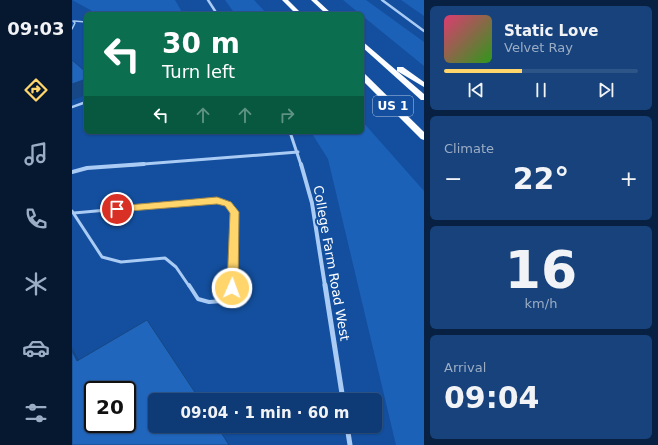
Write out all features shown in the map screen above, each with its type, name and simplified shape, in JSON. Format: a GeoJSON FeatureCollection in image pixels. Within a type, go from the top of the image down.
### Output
{"type":"FeatureCollection","features":[{"type":"Feature","properties":{"kind":"highway"},"geometry":{"type":"LineString","coordinates":[[285,0],[297,12]]}},
{"type":"Feature","properties":{"kind":"highway"},"geometry":{"type":"LineString","coordinates":[[314,0],[327,12]]}},
{"type":"Feature","properties":{"kind":"highway"},"geometry":{"type":"LineString","coordinates":[[364,44],[424,85]]}},
{"type":"Feature","properties":{"kind":"highway","name":"US 1"},"geometry":{"type":"LineString","coordinates":[[364,45],[424,98]]}},
{"type":"Feature","properties":{"kind":"highway","name":"US 1"},"geometry":{"type":"LineString","coordinates":[[364,78],[424,137]]}},
{"type":"Feature","properties":{"kind":"street"},"geometry":{"type":"LineString","coordinates":[[208,0],[216,12]]}},
{"type":"Feature","properties":{"kind":"street"},"geometry":{"type":"LineString","coordinates":[[382,0],[424,31]]}},
{"type":"Feature","properties":{"kind":"street","name":"College Farm Road West"},"geometry":{"type":"LineString","coordinates":[[291,134],[307,183],[314,216],[342,393]]}},
{"type":"Feature","properties":{"kind":"street"},"geometry":{"type":"LineString","coordinates":[[72,172],[87,168],[298,152]]}},
{"type":"Feature","properties":{"kind":"street"},"geometry":{"type":"LineString","coordinates":[[348,433],[350,445]]}},
{"type":"Feature","properties":{"kind":"lane"},"geometry":{"type":"LineString","coordinates":[[72,29],[76,23],[73,21],[84,22]]}},
{"type":"Feature","properties":{"kind":"lane"},"geometry":{"type":"LineString","coordinates":[[72,107],[84,103]]}},
{"type":"Feature","properties":{"kind":"lane"},"geometry":{"type":"LineString","coordinates":[[217,200],[228,204],[234,212],[232,288],[222,301],[209,302],[198,299],[176,267],[165,258],[121,262],[102,257],[73,212],[217,200]]}},
{"type":"Feature","properties":{"kind":"shaded area"},"geometry":{"type":"Polygon","coordinates":[[[72,0],[175,0],[182,12],[94,12],[72,0]]]}},
{"type":"Feature","properties":{"kind":"shaded area"},"geometry":{"type":"Polygon","coordinates":[[[225,0],[254,0],[265,12],[234,12],[225,0]]]}},
{"type":"Feature","properties":{"kind":"shaded area"},"geometry":{"type":"Polygon","coordinates":[[[343,0],[366,0],[424,42],[424,66],[364,17],[364,12],[358,12],[343,0]]]}},
{"type":"Feature","properties":{"kind":"shaded area"},"geometry":{"type":"Polygon","coordinates":[[[401,0],[424,0],[424,16],[401,0]]]}},
{"type":"Feature","properties":{"kind":"shaded area"},"geometry":{"type":"Polygon","coordinates":[[[364,123],[424,191],[424,445],[396,445],[328,159],[312,134],[364,134],[364,123]]]}},
{"type":"Feature","properties":{"kind":"building"},"geometry":{"type":"Polygon","coordinates":[[[72,60],[84,70],[84,80],[72,84],[72,60]]]}},
{"type":"Feature","properties":{"kind":"building"},"geometry":{"type":"Polygon","coordinates":[[[147,320],[195,393],[148,393],[148,433],[221,433],[229,445],[72,445],[72,351],[77,361],[147,320]]]}},
{"type":"Feature","properties":{"kind":"route"},"geometry":{"type":"LineString","coordinates":[[117,209],[217,200],[228,204],[234,212],[232,288]]}}]}
